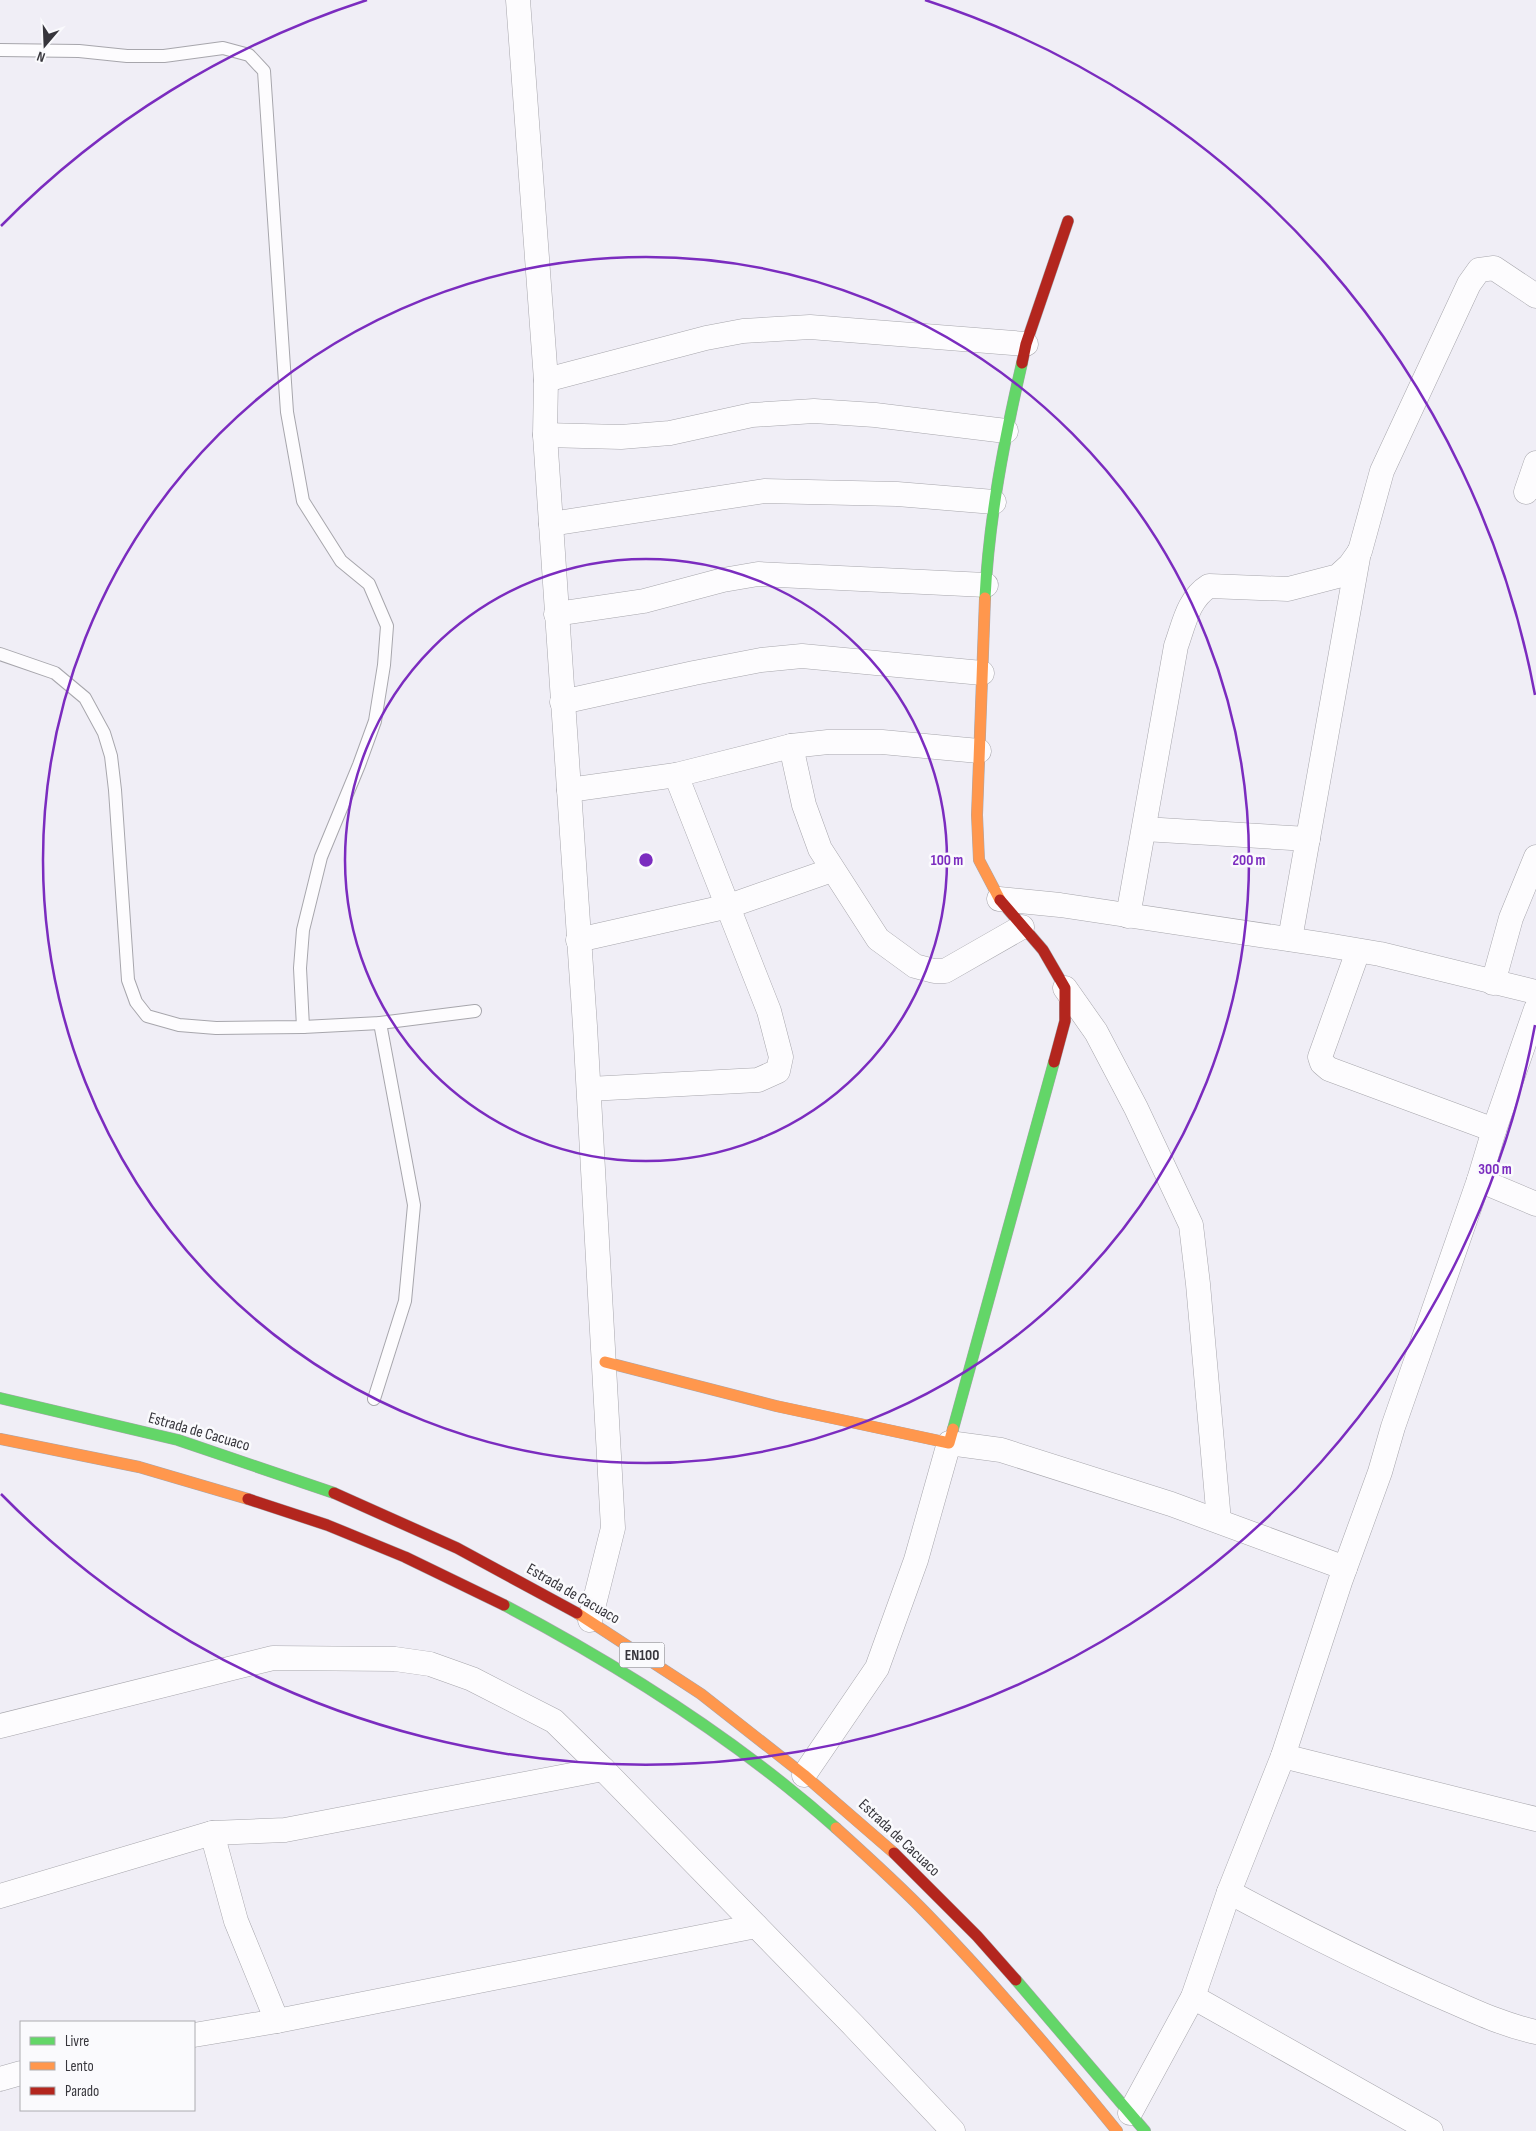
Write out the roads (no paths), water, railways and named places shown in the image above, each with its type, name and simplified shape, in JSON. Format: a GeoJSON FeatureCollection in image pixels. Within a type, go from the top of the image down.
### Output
{"type":"FeatureCollection","features":[{"type":"Feature","properties":{"kind":"main road"},"geometry":{"type":"LineString","coordinates":[[605,1362],[727,1395],[846,1423],[949,1443],[1065,1022],[1065,988],[1043,950],[999,899],[979,860],[977,815],[986,585],[994,502],[1006,431],[1026,344],[1068,221]]}},
{"type":"Feature","properties":{"kind":"main road","name":"Estrada de Cacuaco"},"geometry":{"type":"LineString","coordinates":[[0,1398],[178,1440],[321,1487],[457,1548],[590,1620],[701,1694],[804,1775],[892,1852],[977,1936],[1055,2023],[1123,2122]]}},
{"type":"Feature","properties":{"kind":"main road","name":"Estrada de Cacuaco"},"geometry":{"type":"LineString","coordinates":[[0,1439],[140,1467],[324,1524],[409,1560],[495,1601],[580,1646],[662,1696],[746,1755],[822,1816],[896,1882],[1123,2122],[1145,2131]]}},
{"type":"Feature","properties":{"kind":"street"},"geometry":{"type":"LineString","coordinates":[[518,0],[546,380],[545,435],[589,1089],[613,1528],[590,1620]]}},
{"type":"Feature","properties":{"kind":"street"},"geometry":{"type":"LineString","coordinates":[[1290,939],[1360,551],[1382,470],[1469,284],[1479,270],[1494,268],[1536,296]]}},
{"type":"Feature","properties":{"kind":"street"},"geometry":{"type":"LineString","coordinates":[[546,380],[706,338],[742,331],[810,327],[1026,344]]}},
{"type":"Feature","properties":{"kind":"street"},"geometry":{"type":"LineString","coordinates":[[545,435],[621,436],[670,433],[752,415],[814,411],[875,415],[1006,431]]}},
{"type":"Feature","properties":{"kind":"street"},"geometry":{"type":"LineString","coordinates":[[1526,492],[1536,463]]}},
{"type":"Feature","properties":{"kind":"street"},"geometry":{"type":"LineString","coordinates":[[551,524],[764,490],[887,494],[994,502]]}},
{"type":"Feature","properties":{"kind":"street"},"geometry":{"type":"LineString","coordinates":[[1128,916],[1176,646],[1191,603],[1200,591],[1209,586],[1288,589],[1338,576],[1350,565],[1360,551]]}},
{"type":"Feature","properties":{"kind":"street"},"geometry":{"type":"LineString","coordinates":[[556,614],[644,601],[723,580],[758,574],[986,585]]}},
{"type":"Feature","properties":{"kind":"street"},"geometry":{"type":"LineString","coordinates":[[562,702],[761,660],[802,656],[982,674]]}},
{"type":"Feature","properties":{"kind":"street"},"geometry":{"type":"LineString","coordinates":[[569,790],[676,775],[791,746],[856,740],[979,751]]}},
{"type":"Feature","properties":{"kind":"street"},"geometry":{"type":"LineString","coordinates":[[791,746],[804,805],[820,849],[878,939],[916,966],[934,971],[945,971],[1022,927]]}},
{"type":"Feature","properties":{"kind":"street"},"geometry":{"type":"LineString","coordinates":[[589,1089],[758,1080],[778,1071],[782,1057],[769,1011],[676,775]]}},
{"type":"Feature","properties":{"kind":"street"},"geometry":{"type":"LineString","coordinates":[[1144,829],[1308,839]]}},
{"type":"Feature","properties":{"kind":"street"},"geometry":{"type":"LineString","coordinates":[[1493,983],[1511,918],[1536,857]]}},
{"type":"Feature","properties":{"kind":"street"},"geometry":{"type":"LineString","coordinates":[[578,940],[729,906],[832,870]]}},
{"type":"Feature","properties":{"kind":"street"},"geometry":{"type":"LineString","coordinates":[[999,899],[1060,905],[1290,939],[1358,951],[1536,992]]}},
{"type":"Feature","properties":{"kind":"street"},"geometry":{"type":"LineString","coordinates":[[1358,951],[1320,1057],[1322,1063],[1329,1069],[1494,1130]]}},
{"type":"Feature","properties":{"kind":"street"},"geometry":{"type":"LineString","coordinates":[[1065,988],[1096,1032],[1136,1108],[1191,1225],[1219,1521]]}},
{"type":"Feature","properties":{"kind":"street"},"geometry":{"type":"LineString","coordinates":[[1123,2122],[1193,1996],[1229,1892],[1283,1756],[1345,1568],[1380,1472],[1393,1426],[1479,1180],[1494,1130],[1536,1009]]}},
{"type":"Feature","properties":{"kind":"street"},"geometry":{"type":"LineString","coordinates":[[1479,1180],[1536,1204]]}},
{"type":"Feature","properties":{"kind":"street"},"geometry":{"type":"LineString","coordinates":[[804,1775],[877,1668],[916,1560],[949,1443],[1002,1450],[1172,1504],[1345,1568]]}},
{"type":"Feature","properties":{"kind":"street"},"geometry":{"type":"LineString","coordinates":[[0,1726],[273,1658],[395,1659],[430,1664],[472,1679],[554,1721],[756,1926],[953,2131]]}},
{"type":"Feature","properties":{"kind":"street"},"geometry":{"type":"LineString","coordinates":[[1283,1756],[1536,1819]]}},
{"type":"Feature","properties":{"kind":"street"},"geometry":{"type":"LineString","coordinates":[[0,1896],[212,1833],[285,1830],[603,1769]]}},
{"type":"Feature","properties":{"kind":"street"},"geometry":{"type":"LineString","coordinates":[[212,1833],[236,1921],[277,2021]]}},
{"type":"Feature","properties":{"kind":"street"},"geometry":{"type":"LineString","coordinates":[[1229,1892],[1309,1935],[1392,1975],[1508,2026],[1536,2032]]}},
{"type":"Feature","properties":{"kind":"street"},"geometry":{"type":"LineString","coordinates":[[195,2035],[277,2021],[756,1926]]}},
{"type":"Feature","properties":{"kind":"street"},"geometry":{"type":"LineString","coordinates":[[1193,1996],[1432,2131]]}},
{"type":"Feature","properties":{"kind":"street"},"geometry":{"type":"LineString","coordinates":[[0,2079],[20,2074]]}},
{"type":"Feature","properties":{"kind":"lane"},"geometry":{"type":"LineString","coordinates":[[0,50],[78,51],[126,56],[164,56],[223,48],[249,55],[264,71],[287,412],[303,501],[341,561],[369,584],[387,626],[384,665],[375,721],[321,857],[305,921],[300,968],[303,1027]]}},
{"type":"Feature","properties":{"kind":"lane"},"geometry":{"type":"LineString","coordinates":[[0,654],[55,672],[85,698],[104,733],[111,756],[115,790],[128,980],[136,1002],[147,1016],[179,1025],[197,1027],[303,1027],[380,1023],[475,1011]]}},
{"type":"Feature","properties":{"kind":"lane"},"geometry":{"type":"LineString","coordinates":[[374,1399],[405,1301],[414,1205],[380,1023]]}}]}
